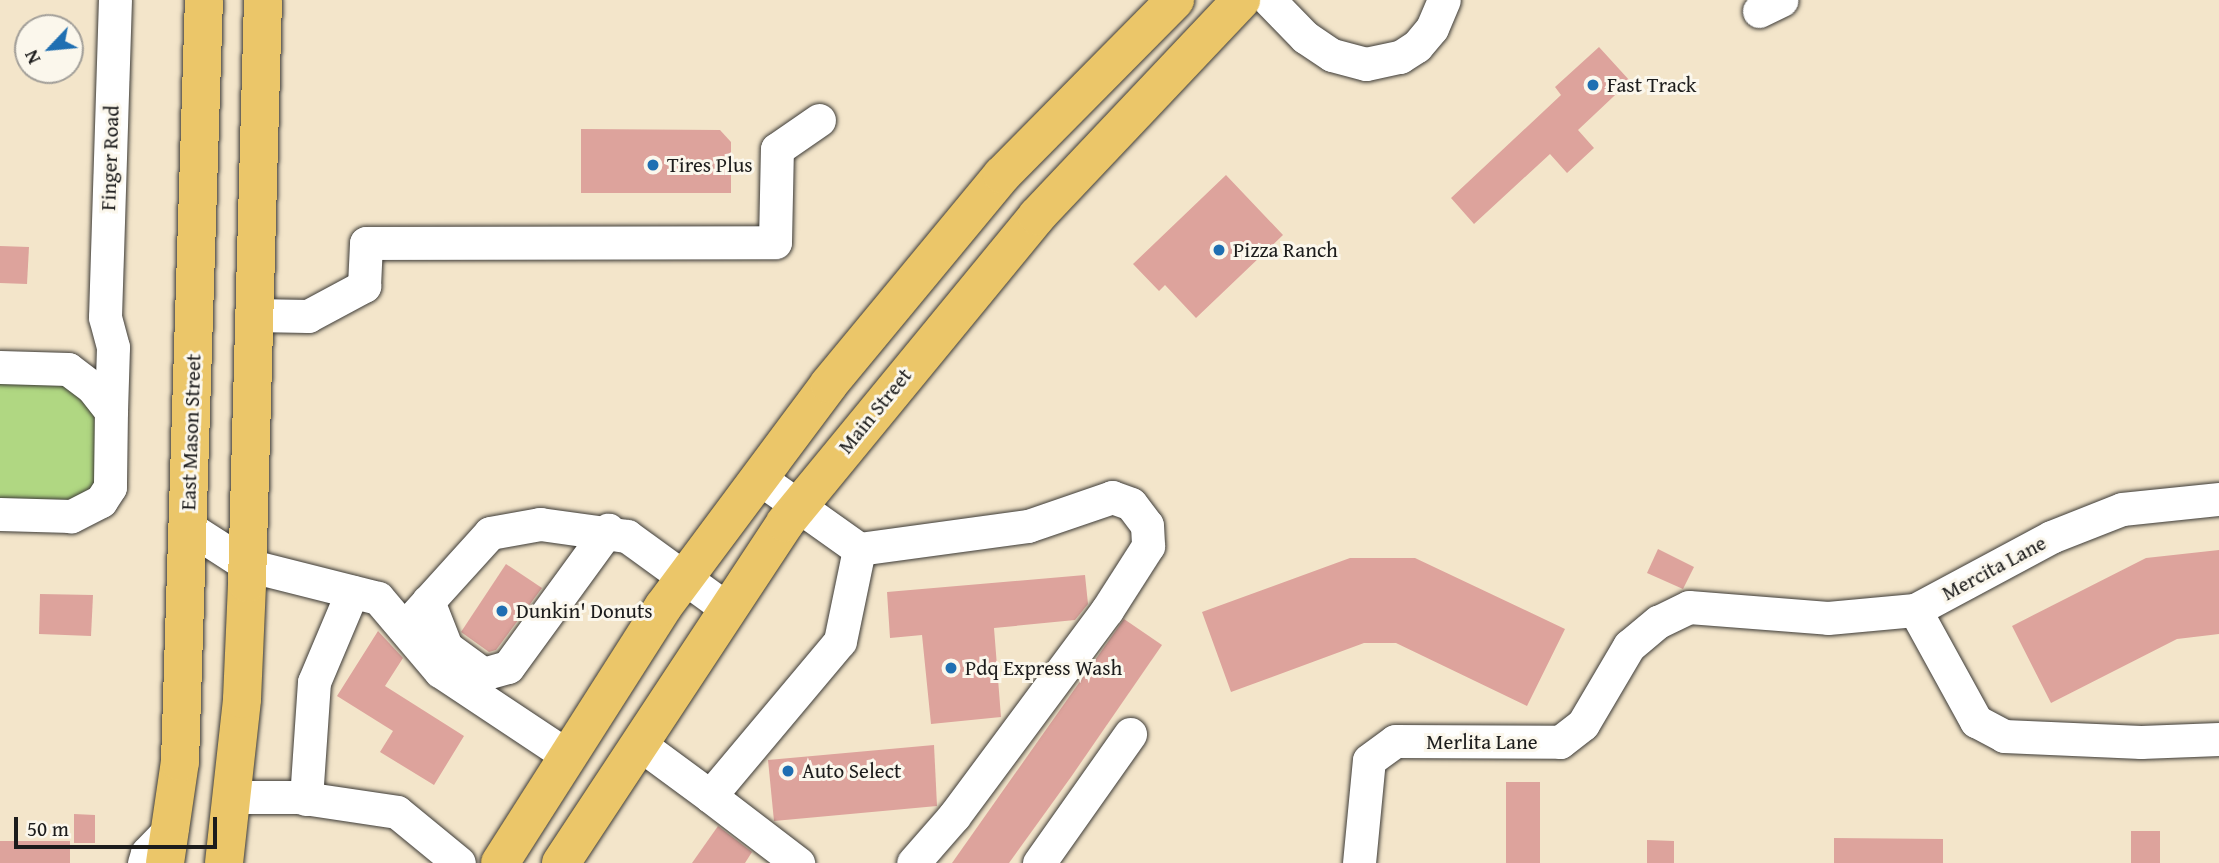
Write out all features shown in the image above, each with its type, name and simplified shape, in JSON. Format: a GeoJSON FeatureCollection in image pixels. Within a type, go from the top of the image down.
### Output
{"type":"FeatureCollection","features":[{"type":"Feature","properties":{"kind":"main road","name":"East Mason Street"},"geometry":{"type":"LineString","coordinates":[[169,845],[180,762],[204,0]]}},
{"type":"Feature","properties":{"kind":"main road"},"geometry":{"type":"LineString","coordinates":[[224,863],[233,797],[247,565],[263,0]]}},
{"type":"Feature","properties":{"kind":"main road"},"geometry":{"type":"LineString","coordinates":[[500,863],[685,577],[829,384],[994,184],[1175,0]]}},
{"type":"Feature","properties":{"kind":"main road","name":"Main Street"},"geometry":{"type":"LineString","coordinates":[[561,863],[726,608],[799,506],[1037,216],[1241,0]]}},
{"type":"Feature","properties":{"kind":"street","name":"Finger Road"},"geometry":{"type":"LineString","coordinates":[[105,317],[115,0]]}},
{"type":"Feature","properties":{"kind":"street"},"geometry":{"type":"LineString","coordinates":[[1269,0],[1305,37],[1332,55],[1366,64],[1400,57],[1417,46],[1432,28],[1444,0]]}},
{"type":"Feature","properties":{"kind":"street"},"geometry":{"type":"LineString","coordinates":[[254,315],[308,316],[364,286],[366,243],[775,242],[777,149],[819,120]]}},
{"type":"Feature","properties":{"kind":"street"},"geometry":{"type":"LineString","coordinates":[[68,369],[93,343],[105,317]]}},
{"type":"Feature","properties":{"kind":"street"},"geometry":{"type":"LineString","coordinates":[[0,514],[71,516],[101,501],[110,487],[113,346],[105,317]]}},
{"type":"Feature","properties":{"kind":"street"},"geometry":{"type":"LineString","coordinates":[[0,367],[68,369],[92,387],[111,411]]}},
{"type":"Feature","properties":{"kind":"street"},"geometry":{"type":"LineString","coordinates":[[759,478],[859,549],[1028,526],[1112,497],[1131,503],[1147,525],[1148,546],[1107,610],[954,816],[914,863]]}},
{"type":"Feature","properties":{"kind":"street","name":"Mercita Lane"},"geometry":{"type":"LineString","coordinates":[[1767,611],[1828,618],[1915,610],[2051,537],[2122,509],[2219,499]]}},
{"type":"Feature","properties":{"kind":"street"},"geometry":{"type":"LineString","coordinates":[[404,628],[490,533],[540,524],[608,530],[638,541],[726,608]]}},
{"type":"Feature","properties":{"kind":"street"},"geometry":{"type":"LineString","coordinates":[[188,527],[247,565],[378,598],[440,671],[568,756]]}},
{"type":"Feature","properties":{"kind":"street"},"geometry":{"type":"LineString","coordinates":[[428,601],[446,647],[483,674],[508,667],[608,530]]}},
{"type":"Feature","properties":{"kind":"street"},"geometry":{"type":"LineString","coordinates":[[710,796],[840,641],[859,549]]}},
{"type":"Feature","properties":{"kind":"street"},"geometry":{"type":"LineString","coordinates":[[306,799],[314,682],[352,592]]}},
{"type":"Feature","properties":{"kind":"street","name":"Merlita Lane"},"geometry":{"type":"LineString","coordinates":[[1359,863],[1369,760],[1395,741],[1560,742],[1583,724],[1629,646],[1658,622],[1689,607],[1767,611]]}},
{"type":"Feature","properties":{"kind":"street"},"geometry":{"type":"LineString","coordinates":[[1915,610],[1976,721],[2004,736],[2141,742],[2219,739]]}},
{"type":"Feature","properties":{"kind":"street"},"geometry":{"type":"LineString","coordinates":[[1039,863],[1130,734]]}},
{"type":"Feature","properties":{"kind":"street"},"geometry":{"type":"LineString","coordinates":[[638,743],[797,863]]}},
{"type":"Feature","properties":{"kind":"street"},"geometry":{"type":"LineString","coordinates":[[233,797],[306,799],[397,812],[459,863]]}},
{"type":"Feature","properties":{"kind":"street"},"geometry":{"type":"LineString","coordinates":[[144,863],[147,853],[169,845]]}},
{"type":"Feature","properties":{"kind":"green space"},"geometry":{"type":"Polygon","coordinates":[[[0,383],[67,386],[94,407],[97,488],[69,500],[0,499],[0,383]]]}},
{"type":"Feature","properties":{"kind":"building"},"geometry":{"type":"Polygon","coordinates":[[[1599,47],[1630,81],[1578,130],[1594,148],[1567,173],[1550,154],[1474,224],[1451,198],[1561,95],[1555,87],[1599,47]]]}},
{"type":"Feature","properties":{"kind":"building"},"geometry":{"type":"Polygon","coordinates":[[[581,129],[720,130],[731,142],[731,193],[581,193],[581,129]]]}},
{"type":"Feature","properties":{"kind":"building"},"geometry":{"type":"Polygon","coordinates":[[[1226,175],[1283,235],[1196,318],[1165,285],[1159,291],[1133,264],[1226,175]]]}},
{"type":"Feature","properties":{"kind":"building"},"geometry":{"type":"Polygon","coordinates":[[[0,246],[29,247],[27,284],[0,283],[0,246]]]}},
{"type":"Feature","properties":{"kind":"building"},"geometry":{"type":"Polygon","coordinates":[[[1658,549],[1694,567],[1683,589],[1647,573],[1658,549]]]}},
{"type":"Feature","properties":{"kind":"building"},"geometry":{"type":"Polygon","coordinates":[[[2219,550],[2219,634],[2177,639],[2051,703],[2012,626],[2146,558],[2219,550]]]}},
{"type":"Feature","properties":{"kind":"building"},"geometry":{"type":"Polygon","coordinates":[[[1350,558],[1415,558],[1565,629],[1527,706],[1396,643],[1364,643],[1231,692],[1202,612],[1350,558]]]}},
{"type":"Feature","properties":{"kind":"building","name":"Dunkin' Donuts"},"geometry":{"type":"Polygon","coordinates":[[[506,564],[542,588],[496,650],[489,652],[461,632],[506,564]]]}},
{"type":"Feature","properties":{"kind":"building"},"geometry":{"type":"Polygon","coordinates":[[[1085,575],[1088,604],[1075,620],[994,628],[1001,717],[931,724],[922,635],[890,638],[887,592],[1085,575]]]}},
{"type":"Feature","properties":{"kind":"building"},"geometry":{"type":"Polygon","coordinates":[[[40,594],[93,595],[91,636],[39,634],[40,594]]]}},
{"type":"Feature","properties":{"kind":"building"},"geometry":{"type":"Polygon","coordinates":[[[1124,619],[1162,645],[1071,777],[1009,863],[952,863],[1124,619]]]}},
{"type":"Feature","properties":{"kind":"building"},"geometry":{"type":"Polygon","coordinates":[[[378,631],[403,658],[385,686],[464,736],[434,785],[380,752],[393,731],[337,696],[378,631]]]}},
{"type":"Feature","properties":{"kind":"building"},"geometry":{"type":"Polygon","coordinates":[[[934,745],[937,806],[774,821],[768,760],[934,745]]]}},
{"type":"Feature","properties":{"kind":"building"},"geometry":{"type":"Polygon","coordinates":[[[1506,782],[1540,782],[1540,863],[1506,863],[1506,782]]]}},
{"type":"Feature","properties":{"kind":"building"},"geometry":{"type":"Polygon","coordinates":[[[74,814],[95,815],[95,843],[74,843],[74,814]]]}},
{"type":"Feature","properties":{"kind":"building"},"geometry":{"type":"Polygon","coordinates":[[[718,826],[752,852],[745,863],[692,863],[718,826]]]}},
{"type":"Feature","properties":{"kind":"building"},"geometry":{"type":"Polygon","coordinates":[[[2131,831],[2160,831],[2160,863],[2131,863],[2131,831]]]}},
{"type":"Feature","properties":{"kind":"building"},"geometry":{"type":"Polygon","coordinates":[[[1834,838],[1943,839],[1943,863],[1834,863],[1834,838]]]}},
{"type":"Feature","properties":{"kind":"building"},"geometry":{"type":"Polygon","coordinates":[[[1647,840],[1674,841],[1674,863],[1647,863],[1647,840]]]}},
{"type":"Feature","properties":{"kind":"building"},"geometry":{"type":"Polygon","coordinates":[[[0,841],[70,841],[70,863],[0,863],[0,841]]]}},
{"type":"Feature","properties":{"kind":"place","name":"Fast Track"},"geometry":{"type":"Point","coordinates":[1593,85]}},
{"type":"Feature","properties":{"kind":"place","name":"Tires Plus"},"geometry":{"type":"Point","coordinates":[653,165]}},
{"type":"Feature","properties":{"kind":"place","name":"Pizza Ranch"},"geometry":{"type":"Point","coordinates":[1219,250]}},
{"type":"Feature","properties":{"kind":"place","name":"Dunkin' Donuts"},"geometry":{"type":"Point","coordinates":[502,611]}},
{"type":"Feature","properties":{"kind":"place","name":"Pdq Express Wash"},"geometry":{"type":"Point","coordinates":[951,668]}},
{"type":"Feature","properties":{"kind":"place","name":"Auto Select"},"geometry":{"type":"Point","coordinates":[788,771]}}]}
